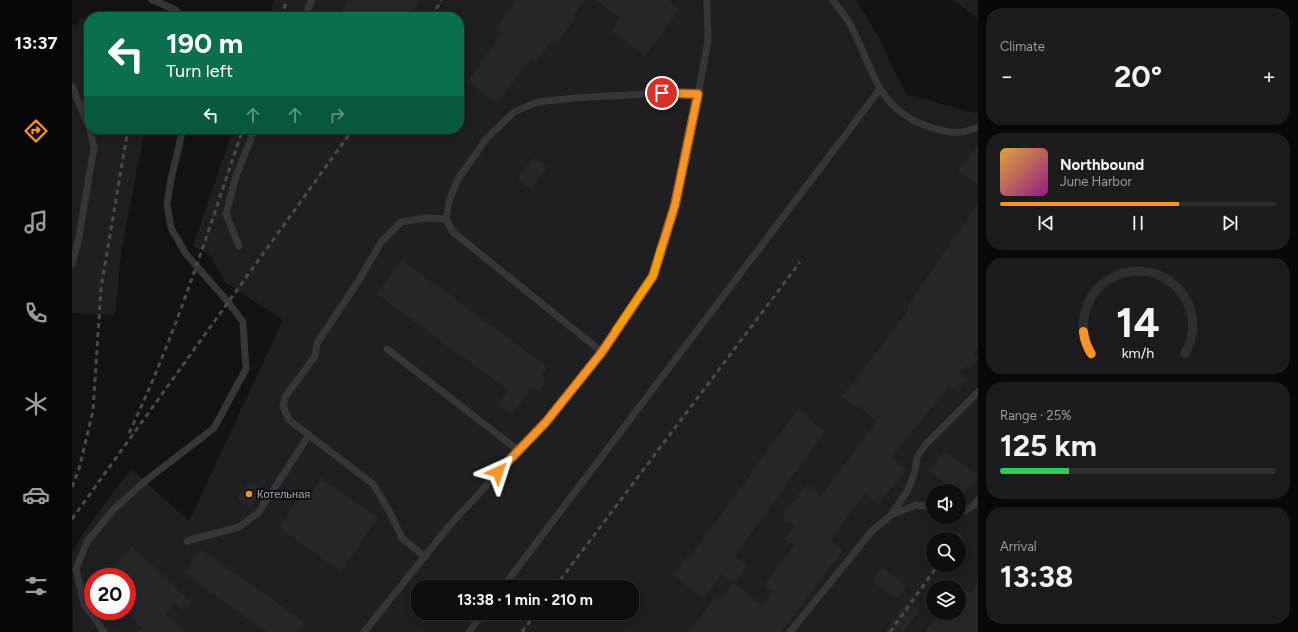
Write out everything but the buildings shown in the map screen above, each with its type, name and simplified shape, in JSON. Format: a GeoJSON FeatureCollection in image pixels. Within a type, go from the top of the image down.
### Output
{"type":"FeatureCollection","features":[{"type":"Feature","properties":{"kind":"lane"},"geometry":{"type":"LineString","coordinates":[[152,0],[177,12]]}},
{"type":"Feature","properties":{"kind":"lane"},"geometry":{"type":"LineString","coordinates":[[306,12],[312,0]]}},
{"type":"Feature","properties":{"kind":"lane"},"geometry":{"type":"LineString","coordinates":[[364,632],[449,526],[518,450],[546,422],[602,352],[653,276],[675,205],[698,94],[708,41],[707,0]]}},
{"type":"Feature","properties":{"kind":"lane"},"geometry":{"type":"LineString","coordinates":[[833,0],[852,27],[880,89],[896,110],[923,125],[952,134],[978,127]]}},
{"type":"Feature","properties":{"kind":"lane"},"geometry":{"type":"LineString","coordinates":[[72,86],[84,115]]}},
{"type":"Feature","properties":{"kind":"lane"},"geometry":{"type":"LineString","coordinates":[[508,580],[880,89]]}},
{"type":"Feature","properties":{"kind":"lane"},"geometry":{"type":"LineString","coordinates":[[602,352],[453,232],[446,219],[449,201],[458,179],[486,139],[514,112],[537,102],[575,98],[662,93],[698,94]]}},
{"type":"Feature","properties":{"kind":"lane"},"geometry":{"type":"LineString","coordinates":[[72,264],[75,241],[94,147],[91,134]]}},
{"type":"Feature","properties":{"kind":"lane"},"geometry":{"type":"LineString","coordinates":[[104,632],[84,604],[76,569],[88,542],[113,510],[144,482],[214,428],[246,369],[243,322],[228,302],[186,254],[171,228],[167,204],[171,179],[182,134]]}},
{"type":"Feature","properties":{"kind":"lane"},"geometry":{"type":"LineString","coordinates":[[239,246],[226,214],[236,176],[253,134]]}},
{"type":"Feature","properties":{"kind":"lane"},"geometry":{"type":"LineString","coordinates":[[425,557],[402,538],[388,509],[372,484],[289,420],[283,406],[285,397],[315,356],[317,343],[359,280],[381,242],[401,222],[426,218],[446,219]]}},
{"type":"Feature","properties":{"kind":"lane"},"geometry":{"type":"LineString","coordinates":[[387,349],[518,450]]}},
{"type":"Feature","properties":{"kind":"lane"},"geometry":{"type":"LineString","coordinates":[[891,516],[908,490],[918,457],[927,442],[978,392]]}},
{"type":"Feature","properties":{"kind":"lane"},"geometry":{"type":"LineString","coordinates":[[187,541],[239,527],[258,513],[309,436]]}},
{"type":"Feature","properties":{"kind":"lane"},"geometry":{"type":"LineString","coordinates":[[966,510],[972,507],[978,500]]}},
{"type":"Feature","properties":{"kind":"lane"},"geometry":{"type":"LineString","coordinates":[[790,632],[872,531],[891,516],[916,505],[926,506]]}},
{"type":"Feature","properties":{"kind":"lane"},"geometry":{"type":"LineString","coordinates":[[469,632],[478,620]]}},
{"type":"Feature","properties":{"kind":"shaded area"},"geometry":{"type":"Polygon","coordinates":[[[274,0],[856,0],[878,36],[906,94],[973,113],[978,112],[978,632],[73,632],[72,552],[90,523],[131,469],[189,521],[283,320],[226,283],[210,255],[193,246],[231,134],[464,134],[464,12],[271,12],[274,0]]]}},
{"type":"Feature","properties":{"kind":"shaded area"},"geometry":{"type":"Polygon","coordinates":[[[952,0],[978,0],[978,18],[952,0]]]}},
{"type":"Feature","properties":{"kind":"shaded area"},"geometry":{"type":"Polygon","coordinates":[[[79,18],[84,19],[84,134],[144,134],[122,247],[115,315],[72,313],[72,24],[77,25],[79,18]]]}},
{"type":"Feature","properties":{"kind":"railway"},"geometry":{"type":"LineString","coordinates":[[283,12],[287,0]]}},
{"type":"Feature","properties":{"kind":"railway"},"geometry":{"type":"LineString","coordinates":[[435,12],[441,0]]}},
{"type":"Feature","properties":{"kind":"railway"},"geometry":{"type":"LineString","coordinates":[[72,487],[79,469],[93,411],[101,288],[127,134]]}},
{"type":"Feature","properties":{"kind":"railway"},"geometry":{"type":"LineString","coordinates":[[129,433],[162,358],[176,321],[241,134]]}},
{"type":"Feature","properties":{"kind":"railway"},"geometry":{"type":"LineString","coordinates":[[72,519],[349,134]]}},
{"type":"Feature","properties":{"kind":"railway"},"geometry":{"type":"LineString","coordinates":[[560,580],[800,262]]}},
{"type":"Feature","properties":{"kind":"railway"},"geometry":{"type":"LineString","coordinates":[[890,632],[933,572]]}},
{"type":"Feature","properties":{"kind":"railway"},"geometry":{"type":"LineString","coordinates":[[522,632],[531,620]]}},
{"type":"Feature","properties":{"kind":"slow traffic"},"geometry":{"type":"LineString","coordinates":[[616,330],[653,276],[661,248]]}},
{"type":"Feature","properties":{"kind":"place","name":"Котельная"},"geometry":{"type":"Point","coordinates":[249,494]}},
{"type":"Feature","properties":{"kind":"route"},"geometry":{"type":"LineString","coordinates":[[498,472],[546,422],[602,352],[653,276],[675,205],[698,94],[662,93]]}}]}
